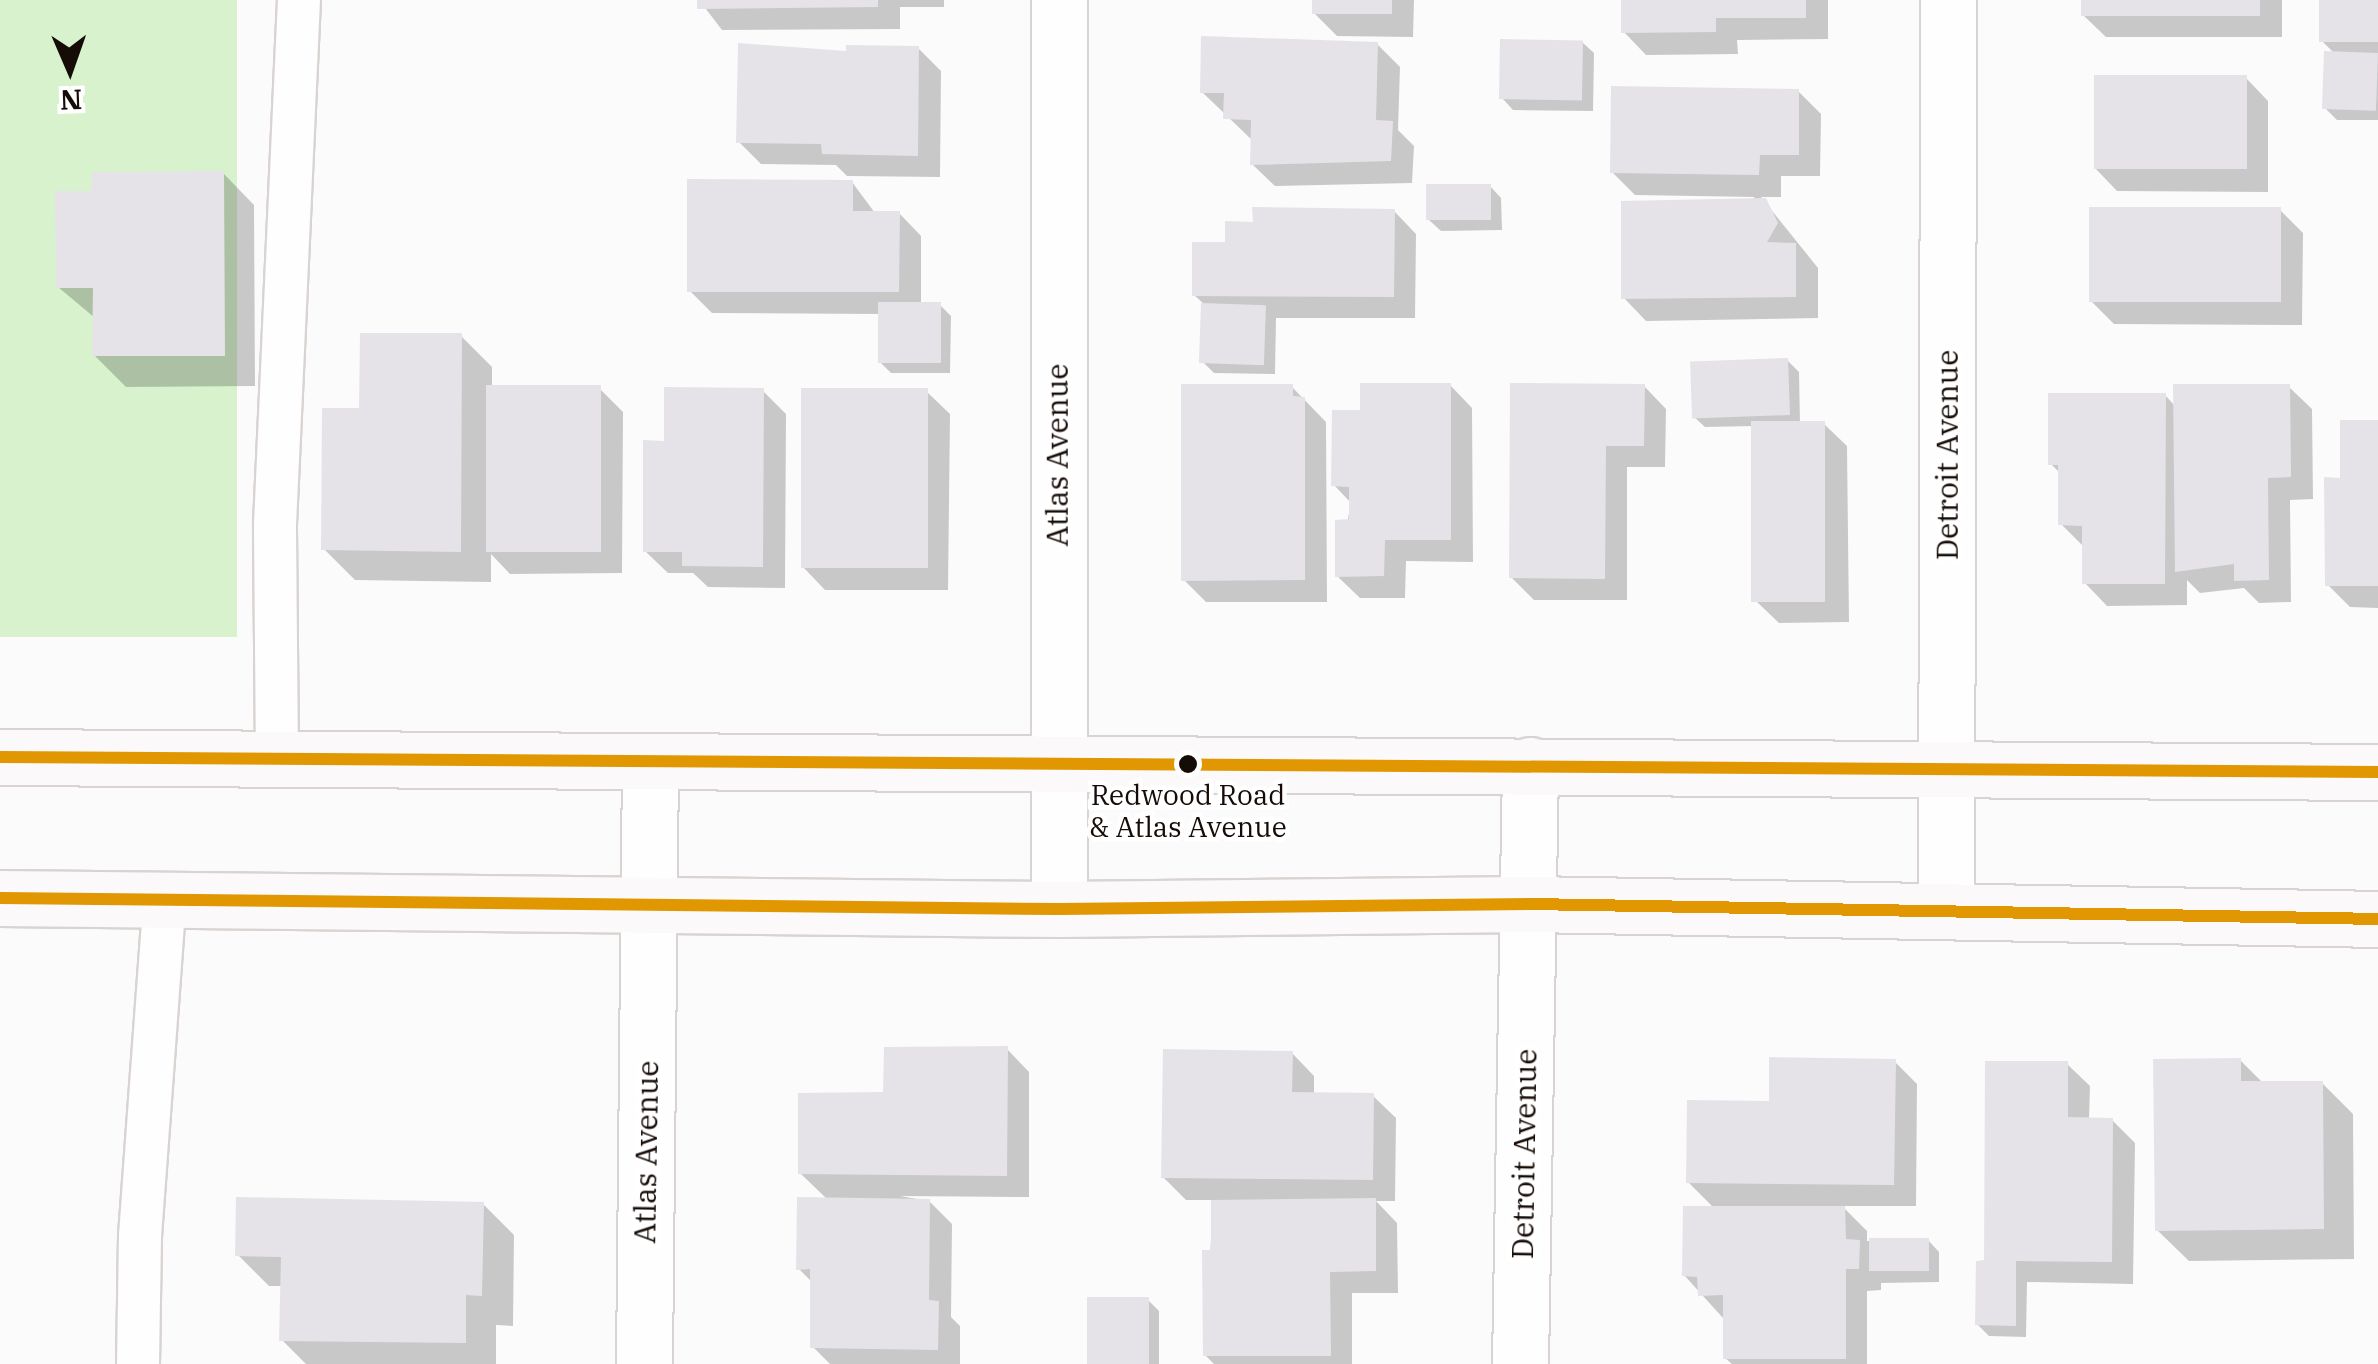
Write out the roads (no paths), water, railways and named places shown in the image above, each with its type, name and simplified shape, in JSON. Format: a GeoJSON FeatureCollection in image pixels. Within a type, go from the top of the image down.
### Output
{"type":"FeatureCollection","features":[{"type":"Feature","properties":{"kind":"main road"},"geometry":{"type":"LineString","coordinates":[[0,757],[2378,772]]}},
{"type":"Feature","properties":{"kind":"main road"},"geometry":{"type":"LineString","coordinates":[[0,898],[1059,909],[1530,904],[2378,919]]}},
{"type":"Feature","properties":{"kind":"street","name":"Atlas Avenue"},"geometry":{"type":"LineString","coordinates":[[1058,0],[1059,909]]}},
{"type":"Feature","properties":{"kind":"street","name":"Detroit Avenue"},"geometry":{"type":"LineString","coordinates":[[1946,910],[1948,0]]}},
{"type":"Feature","properties":{"kind":"street","name":"Atlas Avenue"},"geometry":{"type":"LineString","coordinates":[[644,1364],[650,760]]}},
{"type":"Feature","properties":{"kind":"street","name":"Detroit Avenue"},"geometry":{"type":"LineString","coordinates":[[1520,1364],[1530,765]]}},
{"type":"Feature","properties":{"kind":"lane"},"geometry":{"type":"LineString","coordinates":[[277,760],[275,524],[299,0]]}},
{"type":"Feature","properties":{"kind":"lane"},"geometry":{"type":"LineString","coordinates":[[138,1364],[140,1236],[165,899]]}},
{"type":"Feature","properties":{"kind":"place","name":"Redwood Road & Atlas Avenue"},"geometry":{"type":"Point","coordinates":[1188,764]}}]}
